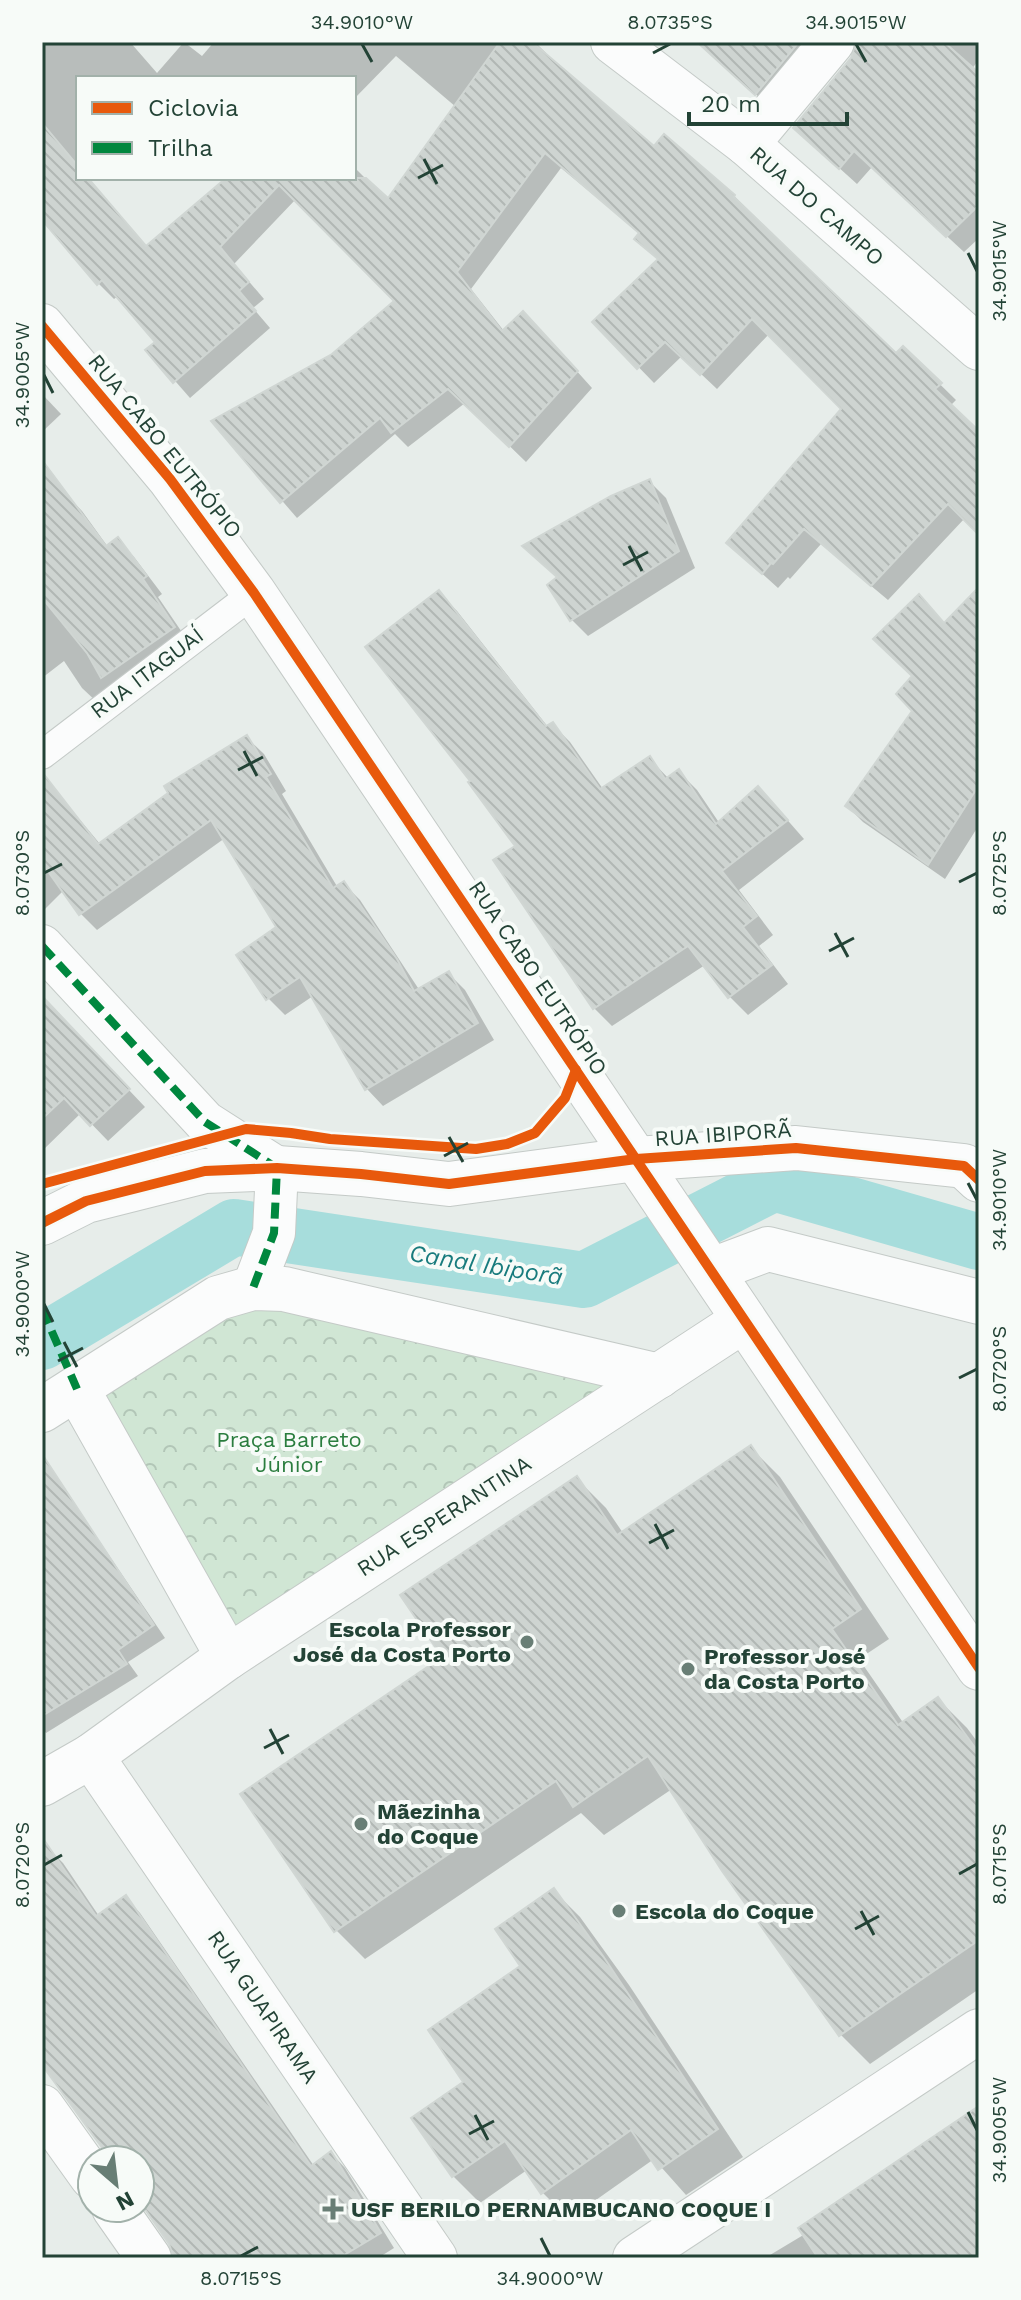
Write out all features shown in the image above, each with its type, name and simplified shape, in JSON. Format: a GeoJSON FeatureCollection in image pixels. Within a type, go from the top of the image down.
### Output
{"type":"FeatureCollection","features":[{"type":"Feature","properties":{"kind":"street","name":"RUA DO CAMPO"},"geometry":{"type":"LineString","coordinates":[[613,42],[747,144],[979,348]]}},
{"type":"Feature","properties":{"kind":"street"},"geometry":{"type":"LineString","coordinates":[[747,144],[832,42]]}},
{"type":"Feature","properties":{"kind":"street","name":"RUA CABO EUTRÓPIO"},"geometry":{"type":"LineString","coordinates":[[42,326],[170,479],[254,593],[744,1320],[974,1650]]}},
{"type":"Feature","properties":{"kind":"street"},"geometry":{"type":"LineString","coordinates":[[42,946],[205,1122],[277,1168],[274,1233],[253,1288]]}},
{"type":"Feature","properties":{"kind":"street","name":"RUA IBIPORÃ"},"geometry":{"type":"LineString","coordinates":[[42,1223],[86,1201],[205,1171],[277,1168],[449,1184],[637,1161],[796,1148],[964,1166],[979,1180]]}},
{"type":"Feature","properties":{"kind":"street"},"geometry":{"type":"LineString","coordinates":[[712,1270],[768,1249],[979,1302]]}},
{"type":"Feature","properties":{"kind":"street"},"geometry":{"type":"LineString","coordinates":[[228,1657],[60,1400],[218,1298],[253,1288],[284,1289],[659,1376],[744,1320]]}},
{"type":"Feature","properties":{"kind":"street","name":"RUA ESPERANTINA"},"geometry":{"type":"LineString","coordinates":[[42,1784],[91,1756],[228,1657],[659,1376]]}},
{"type":"Feature","properties":{"kind":"street","name":"RUA GUAPIRAMA"},"geometry":{"type":"LineString","coordinates":[[91,1756],[432,2257]]}},
{"type":"Feature","properties":{"kind":"street"},"geometry":{"type":"LineString","coordinates":[[635,2258],[979,2031]]}},
{"type":"Feature","properties":{"kind":"street"},"geometry":{"type":"LineString","coordinates":[[42,2107],[76,2155]]}},
{"type":"Feature","properties":{"kind":"street"},"geometry":{"type":"LineString","coordinates":[[125,2224],[149,2258]]}},
{"type":"Feature","properties":{"kind":"lane","name":"RUA ITAGUAÍ"},"geometry":{"type":"LineString","coordinates":[[42,755],[254,593]]}},
{"type":"Feature","properties":{"kind":"green space","name":"Praça Barreto Júnior"},"geometry":{"type":"Polygon","coordinates":[[[237,1295],[635,1391],[245,1653],[73,1367],[237,1295]]]}},
{"type":"Feature","properties":{"kind":"building"},"geometry":{"type":"Polygon","coordinates":[[[500,42],[532,42],[654,146],[664,134],[735,195],[896,353],[903,346],[942,383],[935,389],[979,431],[979,535],[948,504],[871,586],[804,529],[762,574],[726,543],[841,409],[752,319],[700,375],[665,342],[637,369],[592,322],[658,259],[634,239],[639,233],[545,153],[457,272],[502,331],[523,311],[578,371],[509,447],[448,389],[391,433],[380,418],[280,503],[211,421],[332,354],[394,301],[279,185],[220,247],[249,282],[239,291],[256,311],[173,383],[145,350],[155,342],[102,280],[97,285],[42,220],[42,123],[76,164],[76,180],[90,180],[146,246],[224,180],[366,178],[388,198],[500,42]]]}},
{"type":"Feature","properties":{"kind":"building"},"geometry":{"type":"Polygon","coordinates":[[[697,42],[799,42],[755,95],[697,42]]]}},
{"type":"Feature","properties":{"kind":"building"},"geometry":{"type":"Polygon","coordinates":[[[856,42],[944,42],[979,73],[979,205],[946,237],[854,151],[839,169],[793,128],[851,58],[856,42]]]}},
{"type":"Feature","properties":{"kind":"building"},"geometry":{"type":"Polygon","coordinates":[[[42,460],[106,546],[118,537],[147,576],[143,579],[175,627],[101,678],[87,653],[42,598],[42,460]]]}},
{"type":"Feature","properties":{"kind":"building"},"geometry":{"type":"Polygon","coordinates":[[[650,479],[679,551],[570,621],[547,585],[557,577],[522,546],[611,496],[650,479]]]}},
{"type":"Feature","properties":{"kind":"building"},"geometry":{"type":"Polygon","coordinates":[[[979,587],[979,785],[928,865],[845,806],[912,711],[896,694],[912,676],[873,639],[919,594],[944,623],[979,587]]]}},
{"type":"Feature","properties":{"kind":"building"},"geometry":{"type":"Polygon","coordinates":[[[439,590],[546,726],[553,722],[600,789],[650,756],[665,779],[679,769],[716,824],[758,786],[788,820],[722,871],[757,916],[743,927],[772,965],[728,998],[688,946],[593,1009],[493,860],[515,846],[470,781],[365,647],[439,590]]]}},
{"type":"Feature","properties":{"kind":"building"},"geometry":{"type":"Polygon","coordinates":[[[247,735],[271,774],[266,777],[333,888],[344,881],[397,959],[414,991],[449,971],[478,1023],[365,1090],[300,977],[266,1000],[236,955],[276,927],[211,820],[79,915],[42,863],[42,772],[98,844],[168,793],[164,786],[247,735]]]}},
{"type":"Feature","properties":{"kind":"building"},"geometry":{"type":"Polygon","coordinates":[[[42,996],[130,1089],[90,1126],[64,1098],[42,1119],[42,996]]]}},
{"type":"Feature","properties":{"kind":"building","name":"Professor José da Costa Porto"},"geometry":{"type":"Polygon","coordinates":[[[751,1445],[861,1609],[832,1629],[898,1725],[938,1697],[979,1753],[979,1940],[839,2036],[722,1871],[648,1756],[573,1807],[556,1781],[334,1932],[240,1794],[442,1657],[400,1595],[577,1476],[617,1535],[751,1445]]]}},
{"type":"Feature","properties":{"kind":"building"},"geometry":{"type":"Polygon","coordinates":[[[42,1454],[154,1625],[118,1650],[127,1664],[42,1716],[42,1454]]]}},
{"type":"Feature","properties":{"kind":"building"},"geometry":{"type":"Polygon","coordinates":[[[42,1837],[96,1916],[126,1895],[311,2166],[331,2151],[381,2233],[339,2258],[174,2258],[169,2244],[155,2224],[156,2144],[99,2144],[42,2065],[42,1837]]]}},
{"type":"Feature","properties":{"kind":"building"},"geometry":{"type":"Polygon","coordinates":[[[554,1888],[718,2129],[658,2170],[631,2130],[541,2194],[505,2141],[452,2177],[411,2118],[463,2082],[428,2030],[520,1966],[495,1929],[554,1888]]]}},
{"type":"Feature","properties":{"kind":"building"},"geometry":{"type":"Polygon","coordinates":[[[979,2106],[979,2258],[818,2258],[798,2228],[979,2106]]]}},
{"type":"Feature","properties":{"kind":"waterway","name":"Canal Ibiporã"},"geometry":{"type":"LineString","coordinates":[[42,1342],[234,1227],[584,1280],[774,1183],[979,1242]]}},
{"type":"Feature","properties":{"kind":"marked path"},"geometry":{"type":"LineString","coordinates":[[42,946],[205,1122],[277,1168],[274,1233],[253,1288]]}},
{"type":"Feature","properties":{"kind":"marked path"},"geometry":{"type":"LineString","coordinates":[[42,1309],[77,1389]]}},
{"type":"Feature","properties":{"kind":"cycle path"},"geometry":{"type":"LineString","coordinates":[[42,326],[170,479],[254,593],[979,1668]]}},
{"type":"Feature","properties":{"kind":"cycle path"},"geometry":{"type":"LineString","coordinates":[[42,1184],[246,1129],[330,1139],[476,1149],[507,1144],[535,1133],[565,1098],[576,1070]]}},
{"type":"Feature","properties":{"kind":"cycle path"},"geometry":{"type":"LineString","coordinates":[[42,1223],[86,1201],[205,1171],[277,1168],[449,1184],[636,1159],[796,1148],[964,1166],[979,1180]]}},
{"type":"Feature","properties":{"kind":"place","name":"Escola Professor José da Costa Porto"},"geometry":{"type":"Point","coordinates":[527,1642]}},
{"type":"Feature","properties":{"kind":"place","name":"Professor José da Costa Porto"},"geometry":{"type":"Point","coordinates":[688,1669]}},
{"type":"Feature","properties":{"kind":"place","name":"Mãezinha do Coque"},"geometry":{"type":"Point","coordinates":[361,1824]}},
{"type":"Feature","properties":{"kind":"place","name":"Escola do Coque"},"geometry":{"type":"Point","coordinates":[619,1911]}},
{"type":"Feature","properties":{"kind":"place","name":"USF BERILO PERNAMBUCANO COQUE I"},"geometry":{"type":"Point","coordinates":[333,2209]}}]}
